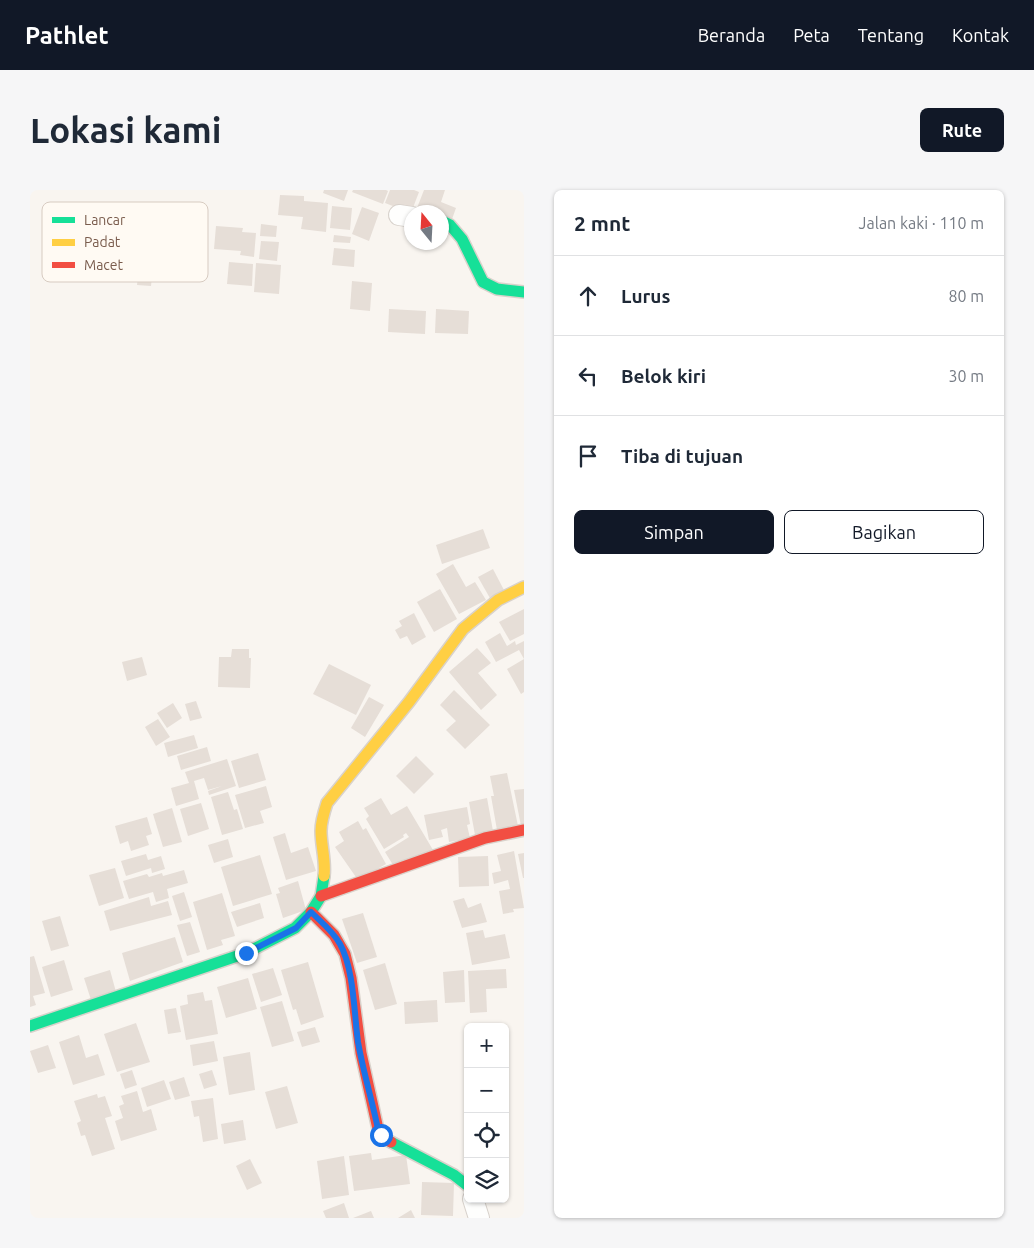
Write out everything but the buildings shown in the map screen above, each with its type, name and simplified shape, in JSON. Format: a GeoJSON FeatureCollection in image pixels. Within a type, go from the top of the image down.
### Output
{"type":"FeatureCollection","features":[{"type":"Feature","properties":{"kind":"street"},"geometry":{"type":"LineString","coordinates":[[449,225],[462,240],[483,282],[489,287],[499,290],[524,292]]}},
{"type":"Feature","properties":{"kind":"street"},"geometry":{"type":"LineString","coordinates":[[30,1026],[246,953],[296,928],[311,912],[321,896],[325,869],[321,830],[323,814],[327,803],[408,702],[463,629],[498,600],[524,588]]}},
{"type":"Feature","properties":{"kind":"street"},"geometry":{"type":"LineString","coordinates":[[321,896],[479,840],[524,830]]}},
{"type":"Feature","properties":{"kind":"street"},"geometry":{"type":"LineString","coordinates":[[311,912],[334,935],[346,960],[359,1044],[378,1129],[386,1139],[454,1175],[464,1183]]}},
{"type":"Feature","properties":{"kind":"street"},"geometry":{"type":"LineString","coordinates":[[474,1203],[479,1218]]}},
{"type":"Feature","properties":{"kind":"traffic: fast"},"geometry":{"type":"LineString","coordinates":[[449,224],[462,239],[483,282],[497,289],[524,292]]}},
{"type":"Feature","properties":{"kind":"traffic: fast"},"geometry":{"type":"LineString","coordinates":[[30,1026],[246,953],[295,928],[311,912],[321,896],[324,876]]}},
{"type":"Feature","properties":{"kind":"traffic: fast"},"geometry":{"type":"LineString","coordinates":[[391,1142],[454,1175],[464,1183]]}},
{"type":"Feature","properties":{"kind":"traffic: slow"},"geometry":{"type":"LineString","coordinates":[[324,876],[321,827],[327,803],[409,702],[463,629],[498,600],[524,587]]}},
{"type":"Feature","properties":{"kind":"traffic: jam"},"geometry":{"type":"LineString","coordinates":[[321,896],[485,838],[524,830]]}},
{"type":"Feature","properties":{"kind":"traffic: jam"},"geometry":{"type":"LineString","coordinates":[[311,912],[334,935],[345,954],[351,978],[361,1053],[378,1129],[385,1139],[391,1142]]}},
{"type":"Feature","properties":{"kind":"route"},"geometry":{"type":"LineString","coordinates":[[246,953],[296,928],[311,912],[334,935],[346,960],[359,1044],[378,1129],[381,1135]]}}]}
